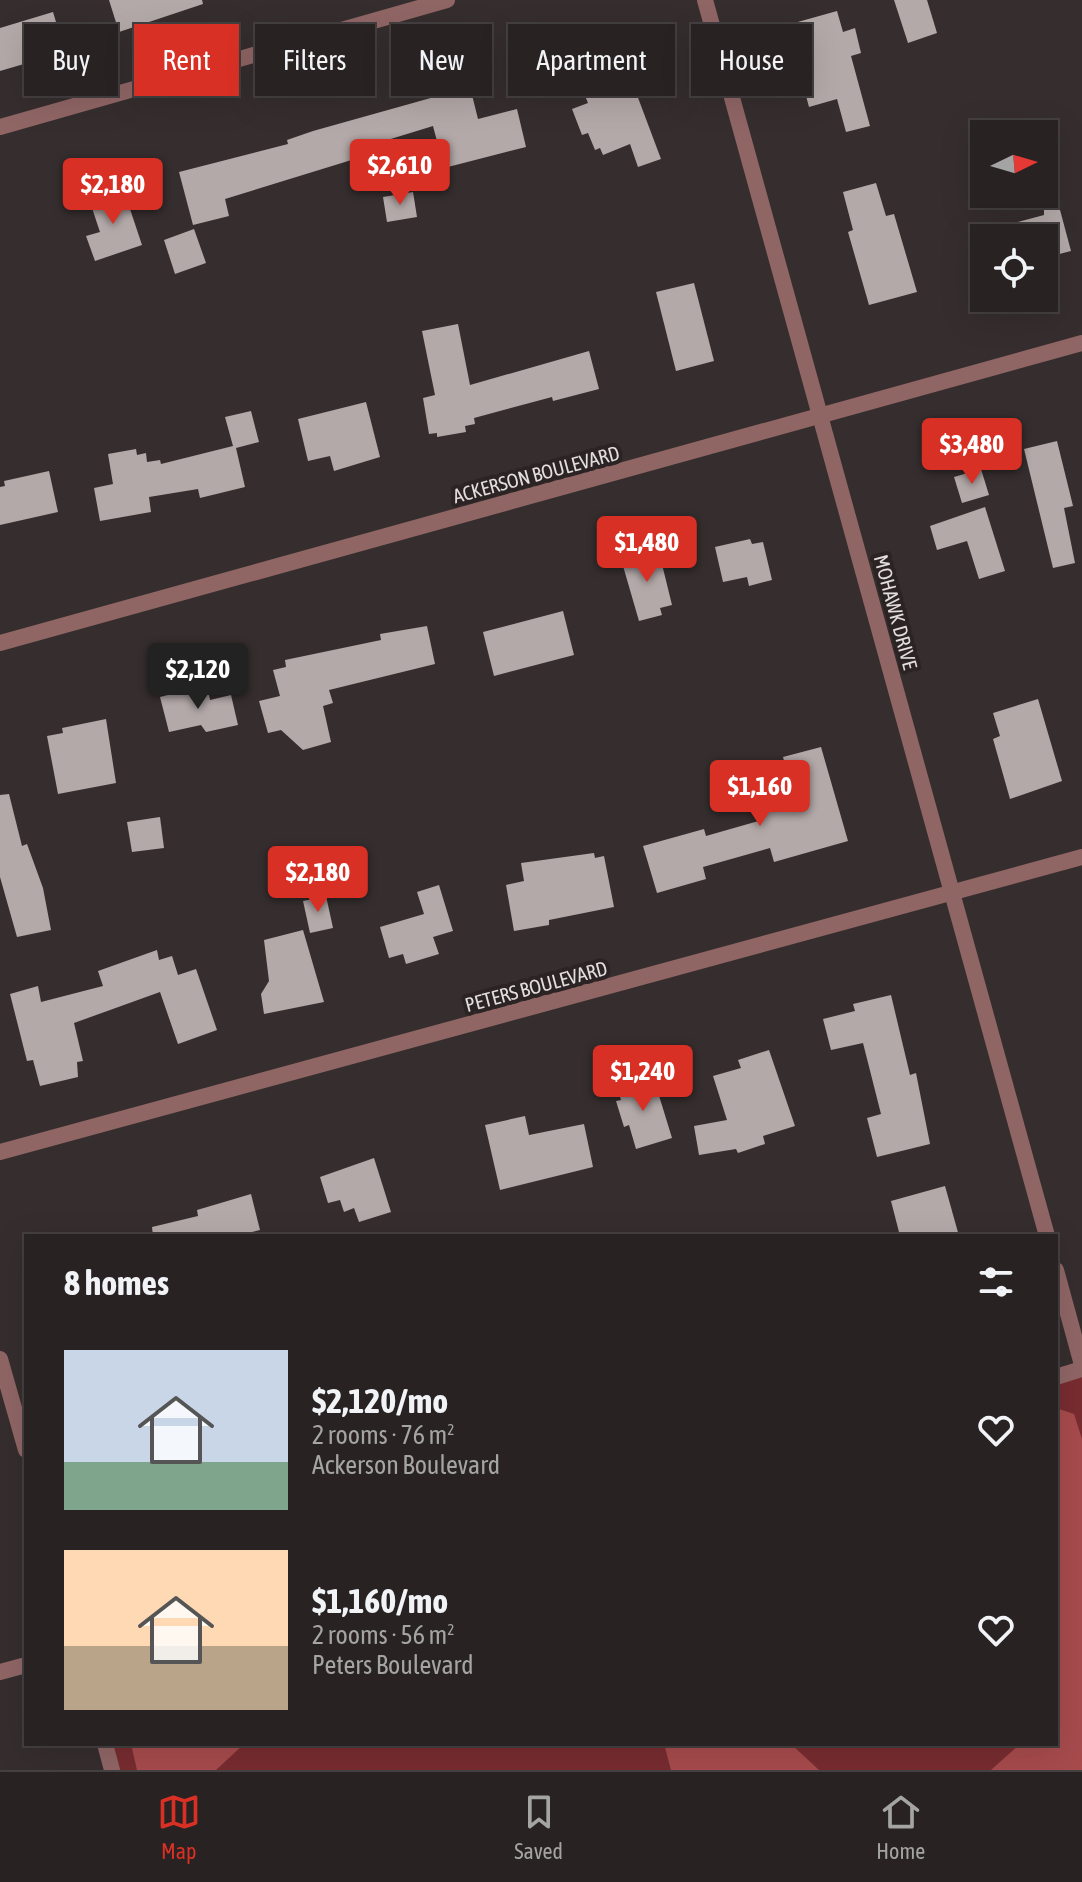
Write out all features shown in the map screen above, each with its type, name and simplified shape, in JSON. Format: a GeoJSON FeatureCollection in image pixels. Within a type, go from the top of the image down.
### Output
{"type":"FeatureCollection","features":[{"type":"Feature","properties":{"kind":"street"},"geometry":{"type":"LineString","coordinates":[[0,127],[447,0]]}},
{"type":"Feature","properties":{"kind":"street","name":"MOHAWK DRIVE"},"geometry":{"type":"LineString","coordinates":[[705,0],[1046,1234]]}},
{"type":"Feature","properties":{"kind":"street","name":"ACKERSON BOULEVARD"},"geometry":{"type":"LineString","coordinates":[[0,643],[1082,343]]}},
{"type":"Feature","properties":{"kind":"street","name":"PETERS BOULEVARD"},"geometry":{"type":"LineString","coordinates":[[0,1152],[1082,857]]}},
{"type":"Feature","properties":{"kind":"street"},"geometry":{"type":"LineString","coordinates":[[1058,1277],[1082,1367],[1058,1376]]}},
{"type":"Feature","properties":{"kind":"street"},"geometry":{"type":"LineString","coordinates":[[0,1359],[24,1443]]}},
{"type":"Feature","properties":{"kind":"street"},"geometry":{"type":"LineString","coordinates":[[0,1672],[24,1666]]}},
{"type":"Feature","properties":{"kind":"street"},"geometry":{"type":"LineString","coordinates":[[106,1746],[112,1770]]}},
{"type":"Feature","properties":{"kind":"shaded area"},"geometry":{"type":"Polygon","coordinates":[[[1082,1369],[1082,1770],[116,1770],[110,1746],[1058,1746],[1058,1376],[1082,1369]]]}},
{"type":"Feature","properties":{"kind":"shaded area"},"geometry":{"type":"Polygon","coordinates":[[[1058,1409],[1074,1414],[1082,1439],[1082,1770],[991,1770],[1018,1746],[1058,1746],[1058,1409]]]}},
{"type":"Feature","properties":{"kind":"shaded area"},"geometry":{"type":"Polygon","coordinates":[[[131,1746],[242,1746],[216,1770],[137,1770],[131,1746]]]}},
{"type":"Feature","properties":{"kind":"shaded area"},"geometry":{"type":"Polygon","coordinates":[[[665,1746],[793,1746],[819,1770],[671,1770],[665,1746]]]}},
{"type":"Feature","properties":{"kind":"building"},"geometry":{"type":"Polygon","coordinates":[[[109,0],[202,0],[203,4],[143,24],[134,24],[134,27],[119,32],[109,0]]]}},
{"type":"Feature","properties":{"kind":"building"},"geometry":{"type":"Polygon","coordinates":[[[894,0],[927,0],[937,33],[908,43],[894,0]]]}},
{"type":"Feature","properties":{"kind":"building"},"geometry":{"type":"Polygon","coordinates":[[[837,11],[843,32],[855,28],[861,53],[851,56],[870,126],[846,132],[837,99],[809,107],[806,96],[812,96],[812,24],[791,24],[837,11]]]}},
{"type":"Feature","properties":{"kind":"building"},"geometry":{"type":"Polygon","coordinates":[[[53,12],[57,24],[24,24],[24,64],[0,71],[0,28],[53,12]]]}},
{"type":"Feature","properties":{"kind":"building"},"geometry":{"type":"Polygon","coordinates":[[[438,96],[472,96],[478,119],[517,109],[526,147],[444,168],[433,126],[368,146],[371,154],[225,199],[229,216],[193,225],[179,172],[288,144],[287,140],[438,96]]]}},
{"type":"Feature","properties":{"kind":"building"},"geometry":{"type":"Polygon","coordinates":[[[585,96],[637,96],[661,159],[638,167],[630,144],[603,155],[600,148],[595,150],[588,133],[582,135],[572,109],[588,103],[585,96]]]}},
{"type":"Feature","properties":{"kind":"building"},"geometry":{"type":"Polygon","coordinates":[[[876,183],[886,216],[894,214],[917,292],[869,305],[848,232],[853,230],[843,192],[876,183]]]}},
{"type":"Feature","properties":{"kind":"building"},"geometry":{"type":"Polygon","coordinates":[[[123,188],[142,245],[95,261],[86,236],[100,232],[89,199],[123,188]]]}},
{"type":"Feature","properties":{"kind":"building"},"geometry":{"type":"Polygon","coordinates":[[[413,192],[417,217],[387,222],[383,197],[413,192]]]}},
{"type":"Feature","properties":{"kind":"building"},"geometry":{"type":"Polygon","coordinates":[[[1058,202],[1071,251],[1058,254],[1058,224],[1010,224],[1044,215],[1044,208],[1058,208],[1058,202]]]}},
{"type":"Feature","properties":{"kind":"building"},"geometry":{"type":"Polygon","coordinates":[[[194,229],[206,263],[175,274],[164,240],[194,229]]]}},
{"type":"Feature","properties":{"kind":"building"},"geometry":{"type":"Polygon","coordinates":[[[694,283],[714,361],[676,371],[656,292],[694,283]]]}},
{"type":"Feature","properties":{"kind":"building"},"geometry":{"type":"Polygon","coordinates":[[[458,324],[470,385],[589,351],[599,389],[553,401],[552,397],[474,418],[475,424],[465,426],[466,432],[437,437],[437,433],[429,434],[423,398],[435,395],[422,331],[458,324]]]}},
{"type":"Feature","properties":{"kind":"building"},"geometry":{"type":"Polygon","coordinates":[[[366,402],[380,457],[334,471],[330,456],[308,461],[298,419],[366,402]]]}},
{"type":"Feature","properties":{"kind":"building"},"geometry":{"type":"Polygon","coordinates":[[[251,411],[259,442],[236,448],[245,487],[200,498],[198,489],[149,497],[151,512],[100,521],[94,488],[113,484],[108,454],[136,449],[137,455],[146,453],[147,462],[160,460],[161,464],[233,446],[225,417],[251,411]]]}},
{"type":"Feature","properties":{"kind":"building"},"geometry":{"type":"Polygon","coordinates":[[[1057,441],[1073,506],[1064,508],[1075,563],[1053,568],[1024,449],[1057,441]]]}},
{"type":"Feature","properties":{"kind":"building"},"geometry":{"type":"Polygon","coordinates":[[[981,469],[989,495],[962,503],[954,477],[981,469]]]}},
{"type":"Feature","properties":{"kind":"building"},"geometry":{"type":"Polygon","coordinates":[[[49,471],[58,512],[0,525],[0,487],[5,486],[4,481],[49,471]]]}},
{"type":"Feature","properties":{"kind":"building"},"geometry":{"type":"Polygon","coordinates":[[[985,507],[1005,571],[979,579],[967,541],[937,550],[930,526],[985,507]]]}},
{"type":"Feature","properties":{"kind":"building"},"geometry":{"type":"Polygon","coordinates":[[[750,539],[752,544],[763,542],[772,580],[749,586],[747,577],[723,582],[715,547],[750,539]]]}},
{"type":"Feature","properties":{"kind":"building"},"geometry":{"type":"Polygon","coordinates":[[[658,548],[672,605],[660,608],[662,615],[639,621],[621,559],[658,548]]]}},
{"type":"Feature","properties":{"kind":"building"},"geometry":{"type":"Polygon","coordinates":[[[563,611],[574,655],[494,676],[483,632],[563,611]]]}},
{"type":"Feature","properties":{"kind":"building"},"geometry":{"type":"Polygon","coordinates":[[[427,626],[435,664],[329,690],[333,703],[323,706],[331,742],[303,750],[281,730],[268,733],[259,701],[280,696],[273,670],[286,667],[285,660],[381,640],[380,634],[427,626]]]}},
{"type":"Feature","properties":{"kind":"building"},"geometry":{"type":"Polygon","coordinates":[[[207,685],[210,700],[231,695],[238,725],[206,732],[201,725],[169,732],[160,697],[207,685]]]}},
{"type":"Feature","properties":{"kind":"building"},"geometry":{"type":"Polygon","coordinates":[[[1038,699],[1062,781],[1010,799],[993,739],[1000,736],[993,713],[1038,699]]]}},
{"type":"Feature","properties":{"kind":"building"},"geometry":{"type":"Polygon","coordinates":[[[106,719],[116,783],[58,794],[47,736],[63,733],[62,728],[106,719]]]}},
{"type":"Feature","properties":{"kind":"building"},"geometry":{"type":"Polygon","coordinates":[[[821,747],[848,841],[774,862],[770,848],[703,867],[706,879],[657,893],[643,846],[704,829],[706,836],[762,820],[757,800],[792,790],[783,757],[821,747]]]}},
{"type":"Feature","properties":{"kind":"building"},"geometry":{"type":"Polygon","coordinates":[[[9,794],[22,846],[27,844],[43,888],[51,930],[17,937],[0,877],[0,795],[9,794]]]}},
{"type":"Feature","properties":{"kind":"building"},"geometry":{"type":"Polygon","coordinates":[[[160,817],[164,848],[132,852],[127,822],[160,817]]]}},
{"type":"Feature","properties":{"kind":"building"},"geometry":{"type":"Polygon","coordinates":[[[594,853],[595,858],[604,856],[614,907],[549,920],[549,925],[514,931],[506,885],[524,881],[521,863],[594,853]]]}},
{"type":"Feature","properties":{"kind":"building"},"geometry":{"type":"Polygon","coordinates":[[[439,885],[453,931],[433,937],[439,954],[406,964],[403,954],[389,958],[380,927],[424,914],[417,892],[439,885]]]}},
{"type":"Feature","properties":{"kind":"building"},"geometry":{"type":"Polygon","coordinates":[[[326,896],[333,928],[310,933],[303,901],[326,896]]]}},
{"type":"Feature","properties":{"kind":"building"},"geometry":{"type":"Polygon","coordinates":[[[303,930],[324,1002],[264,1014],[261,994],[269,981],[264,940],[303,930]]]}},
{"type":"Feature","properties":{"kind":"building"},"geometry":{"type":"Polygon","coordinates":[[[157,950],[159,960],[172,956],[178,975],[196,969],[217,1030],[178,1044],[160,992],[74,1023],[83,1061],[77,1062],[78,1077],[40,1086],[33,1060],[27,1061],[10,994],[38,986],[41,1002],[103,986],[98,971],[157,950]]]}},
{"type":"Feature","properties":{"kind":"building"},"geometry":{"type":"Polygon","coordinates":[[[891,995],[910,1075],[916,1073],[930,1144],[877,1157],[867,1118],[881,1114],[863,1043],[831,1050],[823,1019],[855,1011],[853,1004],[891,995]]]}},
{"type":"Feature","properties":{"kind":"building"},"geometry":{"type":"Polygon","coordinates":[[[769,1050],[795,1126],[763,1136],[765,1144],[738,1153],[736,1149],[699,1155],[694,1126],[727,1120],[713,1076],[741,1068],[738,1060],[769,1050]]]}},
{"type":"Feature","properties":{"kind":"building"},"geometry":{"type":"Polygon","coordinates":[[[653,1076],[672,1138],[636,1149],[629,1125],[624,1127],[616,1101],[621,1100],[617,1087],[653,1076]]]}},
{"type":"Feature","properties":{"kind":"building"},"geometry":{"type":"Polygon","coordinates":[[[525,1116],[529,1135],[584,1124],[593,1167],[500,1190],[485,1125],[525,1116]]]}},
{"type":"Feature","properties":{"kind":"building"},"geometry":{"type":"Polygon","coordinates":[[[374,1158],[391,1212],[359,1222],[354,1208],[344,1212],[340,1200],[328,1203],[320,1177],[374,1158]]]}},
{"type":"Feature","properties":{"kind":"building"},"geometry":{"type":"Polygon","coordinates":[[[945,1186],[958,1234],[899,1234],[891,1201],[945,1186]]]}},
{"type":"Feature","properties":{"kind":"building"},"geometry":{"type":"Polygon","coordinates":[[[251,1194],[260,1230],[244,1234],[153,1234],[152,1227],[198,1216],[197,1210],[251,1194]]]}}]}
